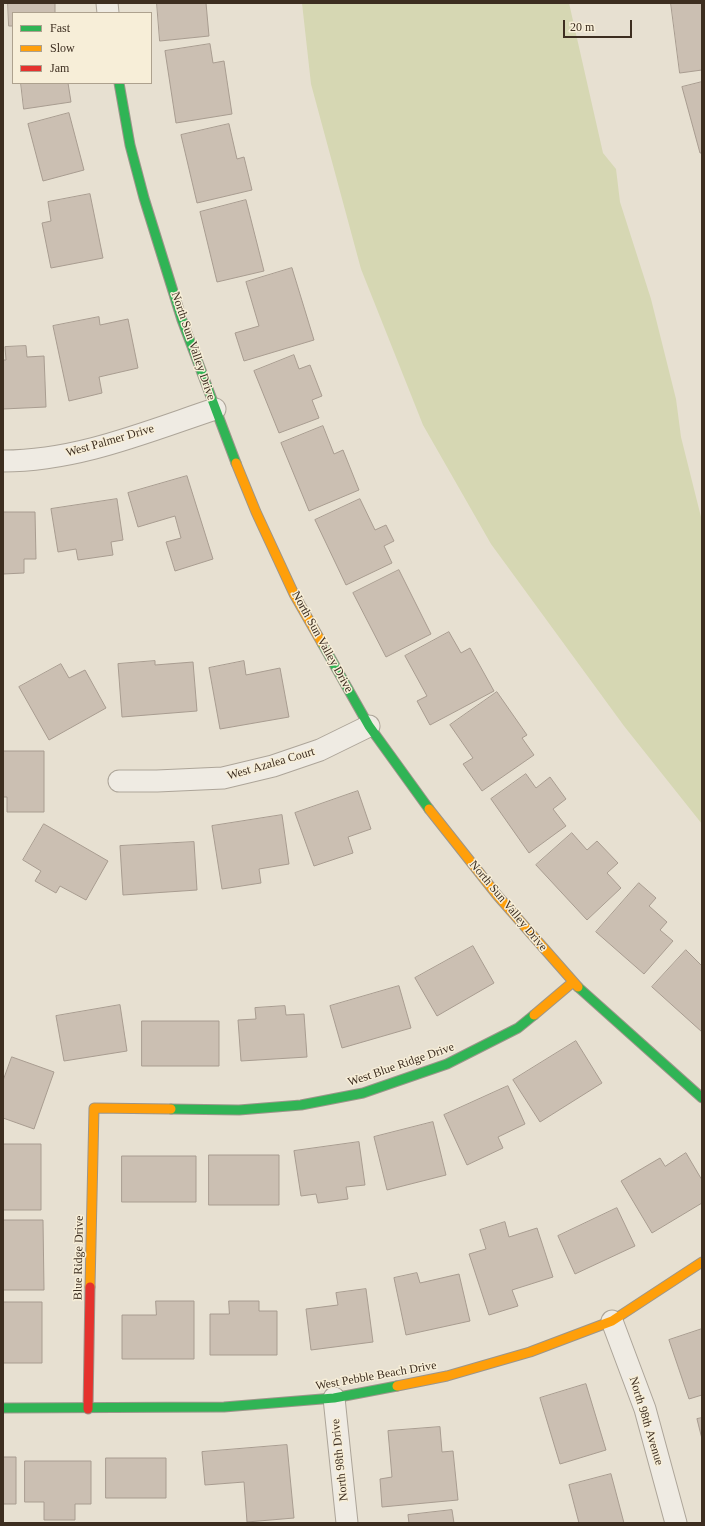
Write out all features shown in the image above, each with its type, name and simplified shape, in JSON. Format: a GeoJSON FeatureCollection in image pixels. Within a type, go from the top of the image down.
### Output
{"type":"FeatureCollection","features":[{"type":"Feature","properties":{"kind":"street","name":"North Sun Valley Drive"},"geometry":{"type":"LineString","coordinates":[[119,84],[130,144],[144,198],[182,320],[215,409],[256,512],[294,594],[369,726],[425,804],[497,895],[573,982],[702,1098]]}},
{"type":"Feature","properties":{"kind":"street","name":"West Palmer Drive"},"geometry":{"type":"LineString","coordinates":[[3,461],[50,458],[92,449],[215,409]]}},
{"type":"Feature","properties":{"kind":"street","name":"West Azalea Court"},"geometry":{"type":"LineString","coordinates":[[119,781],[222,778],[280,764],[320,750],[369,726]]}},
{"type":"Feature","properties":{"kind":"street","name":"West Blue Ridge Drive"},"geometry":{"type":"LineString","coordinates":[[94,1108],[239,1110],[302,1104],[363,1093],[447,1064],[518,1028],[573,982]]}},
{"type":"Feature","properties":{"kind":"street","name":"Blue Ridge Drive"},"geometry":{"type":"LineString","coordinates":[[88,1409],[94,1108]]}},
{"type":"Feature","properties":{"kind":"street","name":"West Pebble Beach Drive"},"geometry":{"type":"LineString","coordinates":[[3,1408],[88,1409],[224,1407],[334,1398],[462,1372],[530,1352],[612,1321],[702,1262]]}},
{"type":"Feature","properties":{"kind":"street","name":"North 98th Avenue"},"geometry":{"type":"LineString","coordinates":[[612,1321],[645,1409],[676,1523]]}},
{"type":"Feature","properties":{"kind":"street","name":"North 98th Drive"},"geometry":{"type":"LineString","coordinates":[[334,1398],[347,1523]]}},
{"type":"Feature","properties":{"kind":"green space"},"geometry":{"type":"Polygon","coordinates":[[[302,3],[569,3],[603,153],[616,169],[620,202],[651,299],[676,399],[681,437],[702,521],[702,824],[624,726],[491,544],[423,425],[361,269],[311,84],[302,3]]]}},
{"type":"Feature","properties":{"kind":"building"},"geometry":{"type":"Polygon","coordinates":[[[8,3],[55,3],[55,12],[12,12],[12,26],[9,26],[8,3]]]}},
{"type":"Feature","properties":{"kind":"building"},"geometry":{"type":"Polygon","coordinates":[[[157,3],[206,3],[209,36],[160,41],[157,3]]]}},
{"type":"Feature","properties":{"kind":"building"},"geometry":{"type":"Polygon","coordinates":[[[671,3],[702,3],[702,70],[680,73],[671,3]]]}},
{"type":"Feature","properties":{"kind":"building"},"geometry":{"type":"Polygon","coordinates":[[[210,44],[213,63],[224,61],[232,114],[176,123],[165,51],[210,44]]]}},
{"type":"Feature","properties":{"kind":"building"},"geometry":{"type":"Polygon","coordinates":[[[702,82],[702,153],[700,153],[682,87],[702,82]]]}},
{"type":"Feature","properties":{"kind":"building"},"geometry":{"type":"Polygon","coordinates":[[[21,84],[68,84],[71,102],[24,109],[21,84]]]}},
{"type":"Feature","properties":{"kind":"building"},"geometry":{"type":"Polygon","coordinates":[[[69,113],[84,170],[43,181],[28,124],[69,113]]]}},
{"type":"Feature","properties":{"kind":"building"},"geometry":{"type":"Polygon","coordinates":[[[229,124],[237,159],[244,157],[252,190],[197,203],[181,135],[229,124]]]}},
{"type":"Feature","properties":{"kind":"building"},"geometry":{"type":"Polygon","coordinates":[[[90,194],[103,258],[51,268],[42,223],[51,221],[48,202],[90,194]]]}},
{"type":"Feature","properties":{"kind":"building"},"geometry":{"type":"Polygon","coordinates":[[[246,200],[264,271],[217,282],[200,212],[246,200]]]}},
{"type":"Feature","properties":{"kind":"building"},"geometry":{"type":"Polygon","coordinates":[[[292,268],[314,340],[244,361],[235,333],[259,326],[246,282],[292,268]]]}},
{"type":"Feature","properties":{"kind":"building"},"geometry":{"type":"Polygon","coordinates":[[[99,317],[100,325],[128,319],[138,368],[99,377],[102,393],[69,401],[53,326],[99,317]]]}},
{"type":"Feature","properties":{"kind":"building"},"geometry":{"type":"Polygon","coordinates":[[[26,346],[27,357],[44,356],[46,407],[3,409],[3,360],[6,360],[5,347],[26,346]]]}},
{"type":"Feature","properties":{"kind":"building"},"geometry":{"type":"Polygon","coordinates":[[[294,355],[299,369],[310,365],[322,396],[312,400],[319,418],[279,433],[254,371],[294,355]]]}},
{"type":"Feature","properties":{"kind":"building"},"geometry":{"type":"Polygon","coordinates":[[[323,426],[334,454],[343,450],[359,490],[309,511],[281,443],[323,426]]]}},
{"type":"Feature","properties":{"kind":"building"},"geometry":{"type":"Polygon","coordinates":[[[187,476],[213,559],[175,571],[166,542],[181,538],[175,516],[138,527],[128,493],[187,476]]]}},
{"type":"Feature","properties":{"kind":"building"},"geometry":{"type":"Polygon","coordinates":[[[117,499],[123,540],[111,542],[113,555],[78,560],[76,549],[58,552],[51,509],[117,499]]]}},
{"type":"Feature","properties":{"kind":"building"},"geometry":{"type":"Polygon","coordinates":[[[360,499],[375,530],[386,525],[394,541],[384,546],[392,563],[346,585],[315,520],[360,499]]]}},
{"type":"Feature","properties":{"kind":"building"},"geometry":{"type":"Polygon","coordinates":[[[3,512],[35,512],[36,559],[24,559],[24,573],[3,574],[3,512]]]}},
{"type":"Feature","properties":{"kind":"building"},"geometry":{"type":"Polygon","coordinates":[[[399,570],[431,634],[386,657],[353,593],[399,570]]]}},
{"type":"Feature","properties":{"kind":"building"},"geometry":{"type":"Polygon","coordinates":[[[449,632],[461,653],[470,648],[494,691],[430,725],[417,701],[427,696],[405,656],[449,632]]]}},
{"type":"Feature","properties":{"kind":"building"},"geometry":{"type":"Polygon","coordinates":[[[155,661],[155,665],[193,662],[197,711],[122,717],[118,664],[155,661]]]}},
{"type":"Feature","properties":{"kind":"building"},"geometry":{"type":"Polygon","coordinates":[[[244,661],[246,675],[280,668],[289,717],[220,729],[209,668],[244,661]]]}},
{"type":"Feature","properties":{"kind":"building"},"geometry":{"type":"Polygon","coordinates":[[[61,664],[69,678],[85,670],[106,708],[49,740],[19,687],[61,664]]]}},
{"type":"Feature","properties":{"kind":"building"},"geometry":{"type":"Polygon","coordinates":[[[497,692],[527,735],[522,738],[534,755],[482,791],[463,764],[473,758],[450,725],[497,692]]]}},
{"type":"Feature","properties":{"kind":"building"},"geometry":{"type":"Polygon","coordinates":[[[3,751],[44,751],[44,812],[7,812],[7,797],[3,797],[3,751]]]}},
{"type":"Feature","properties":{"kind":"building"},"geometry":{"type":"Polygon","coordinates":[[[526,774],[536,788],[550,777],[566,799],[553,809],[566,826],[529,853],[491,799],[526,774]]]}},
{"type":"Feature","properties":{"kind":"building"},"geometry":{"type":"Polygon","coordinates":[[[358,791],[371,829],[348,837],[353,853],[314,866],[295,813],[358,791]]]}},
{"type":"Feature","properties":{"kind":"building"},"geometry":{"type":"Polygon","coordinates":[[[282,815],[289,864],[259,869],[261,883],[222,889],[212,826],[282,815]]]}},
{"type":"Feature","properties":{"kind":"building"},"geometry":{"type":"Polygon","coordinates":[[[44,824],[108,861],[86,900],[60,886],[56,893],[35,881],[41,871],[23,860],[44,824]]]}},
{"type":"Feature","properties":{"kind":"building"},"geometry":{"type":"Polygon","coordinates":[[[572,833],[587,850],[597,841],[618,863],[607,873],[621,888],[587,920],[536,865],[572,833]]]}},
{"type":"Feature","properties":{"kind":"building"},"geometry":{"type":"Polygon","coordinates":[[[194,842],[197,890],[123,895],[120,846],[194,842]]]}},
{"type":"Feature","properties":{"kind":"building"},"geometry":{"type":"Polygon","coordinates":[[[639,883],[656,898],[649,906],[667,922],[660,930],[673,941],[644,974],[596,932],[639,883]]]}},
{"type":"Feature","properties":{"kind":"building"},"geometry":{"type":"Polygon","coordinates":[[[473,946],[494,983],[437,1016],[415,978],[473,946]]]}},
{"type":"Feature","properties":{"kind":"building"},"geometry":{"type":"Polygon","coordinates":[[[686,950],[702,966],[702,1032],[652,987],[686,950]]]}},
{"type":"Feature","properties":{"kind":"building"},"geometry":{"type":"Polygon","coordinates":[[[399,986],[411,1028],[342,1048],[330,1006],[399,986]]]}},
{"type":"Feature","properties":{"kind":"building"},"geometry":{"type":"Polygon","coordinates":[[[120,1005],[127,1051],[64,1061],[56,1016],[120,1005]]]}},
{"type":"Feature","properties":{"kind":"building"},"geometry":{"type":"Polygon","coordinates":[[[285,1006],[286,1015],[304,1014],[307,1057],[241,1061],[238,1020],[256,1019],[255,1008],[285,1006]]]}},
{"type":"Feature","properties":{"kind":"building"},"geometry":{"type":"Polygon","coordinates":[[[142,1021],[219,1021],[219,1066],[142,1066],[142,1021]]]}},
{"type":"Feature","properties":{"kind":"building"},"geometry":{"type":"Polygon","coordinates":[[[576,1041],[602,1083],[540,1122],[513,1080],[576,1041]]]}},
{"type":"Feature","properties":{"kind":"building"},"geometry":{"type":"Polygon","coordinates":[[[12,1057],[54,1072],[34,1129],[3,1118],[3,1081],[12,1057]]]}},
{"type":"Feature","properties":{"kind":"building"},"geometry":{"type":"Polygon","coordinates":[[[508,1086],[525,1124],[498,1137],[503,1148],[467,1165],[444,1115],[508,1086]]]}},
{"type":"Feature","properties":{"kind":"building"},"geometry":{"type":"Polygon","coordinates":[[[433,1122],[446,1175],[387,1190],[374,1137],[433,1122]]]}},
{"type":"Feature","properties":{"kind":"building"},"geometry":{"type":"Polygon","coordinates":[[[359,1142],[365,1185],[346,1187],[348,1199],[318,1203],[316,1194],[301,1196],[294,1151],[359,1142]]]}},
{"type":"Feature","properties":{"kind":"building"},"geometry":{"type":"Polygon","coordinates":[[[3,1144],[41,1144],[41,1210],[3,1210],[3,1144]]]}},
{"type":"Feature","properties":{"kind":"building"},"geometry":{"type":"Polygon","coordinates":[[[686,1153],[702,1180],[702,1203],[652,1233],[621,1181],[660,1158],[665,1166],[686,1153]]]}},
{"type":"Feature","properties":{"kind":"building"},"geometry":{"type":"Polygon","coordinates":[[[209,1155],[279,1155],[279,1205],[209,1205],[209,1155]]]}},
{"type":"Feature","properties":{"kind":"building"},"geometry":{"type":"Polygon","coordinates":[[[122,1156],[196,1156],[196,1202],[122,1202],[122,1156]]]}},
{"type":"Feature","properties":{"kind":"building"},"geometry":{"type":"Polygon","coordinates":[[[617,1208],[635,1246],[575,1274],[558,1236],[617,1208]]]}},
{"type":"Feature","properties":{"kind":"building"},"geometry":{"type":"Polygon","coordinates":[[[3,1220],[43,1220],[44,1290],[3,1290],[3,1220]]]}},
{"type":"Feature","properties":{"kind":"building"},"geometry":{"type":"Polygon","coordinates":[[[505,1222],[509,1237],[537,1228],[553,1277],[512,1290],[518,1306],[489,1315],[469,1254],[486,1249],[480,1230],[505,1222]]]}},
{"type":"Feature","properties":{"kind":"building"},"geometry":{"type":"Polygon","coordinates":[[[417,1273],[420,1283],[459,1274],[470,1321],[406,1335],[394,1278],[417,1273]]]}},
{"type":"Feature","properties":{"kind":"building"},"geometry":{"type":"Polygon","coordinates":[[[366,1289],[373,1342],[311,1350],[306,1309],[338,1305],[336,1293],[366,1289]]]}},
{"type":"Feature","properties":{"kind":"building"},"geometry":{"type":"Polygon","coordinates":[[[156,1301],[194,1301],[194,1359],[122,1359],[122,1315],[156,1315],[156,1301]]]}},
{"type":"Feature","properties":{"kind":"building"},"geometry":{"type":"Polygon","coordinates":[[[229,1301],[259,1301],[259,1311],[277,1311],[277,1355],[210,1355],[210,1314],[229,1314],[229,1301]]]}},
{"type":"Feature","properties":{"kind":"building"},"geometry":{"type":"Polygon","coordinates":[[[3,1302],[42,1302],[42,1363],[3,1363],[3,1302]]]}},
{"type":"Feature","properties":{"kind":"building"},"geometry":{"type":"Polygon","coordinates":[[[702,1329],[702,1395],[689,1399],[669,1340],[702,1329]]]}},
{"type":"Feature","properties":{"kind":"building"},"geometry":{"type":"Polygon","coordinates":[[[586,1384],[606,1450],[560,1464],[540,1398],[586,1384]]]}},
{"type":"Feature","properties":{"kind":"building"},"geometry":{"type":"Polygon","coordinates":[[[702,1418],[702,1439],[697,1419],[702,1418]]]}},
{"type":"Feature","properties":{"kind":"building"},"geometry":{"type":"Polygon","coordinates":[[[440,1427],[442,1452],[453,1451],[458,1500],[382,1507],[380,1479],[392,1477],[388,1431],[440,1427]]]}},
{"type":"Feature","properties":{"kind":"building"},"geometry":{"type":"Polygon","coordinates":[[[287,1445],[294,1518],[247,1522],[244,1482],[205,1485],[202,1452],[287,1445]]]}},
{"type":"Feature","properties":{"kind":"building"},"geometry":{"type":"Polygon","coordinates":[[[3,1457],[16,1457],[16,1504],[3,1504],[3,1457]]]}},
{"type":"Feature","properties":{"kind":"building"},"geometry":{"type":"Polygon","coordinates":[[[106,1458],[166,1458],[166,1498],[106,1498],[106,1458]]]}},
{"type":"Feature","properties":{"kind":"building"},"geometry":{"type":"Polygon","coordinates":[[[25,1461],[91,1461],[91,1504],[75,1504],[75,1520],[44,1520],[44,1502],[25,1502],[25,1461]]]}},
{"type":"Feature","properties":{"kind":"building"},"geometry":{"type":"Polygon","coordinates":[[[611,1474],[624,1523],[579,1523],[569,1485],[611,1474]]]}},
{"type":"Feature","properties":{"kind":"building"},"geometry":{"type":"Polygon","coordinates":[[[452,1510],[454,1523],[409,1523],[408,1515],[452,1510]]]}},
{"type":"Feature","properties":{"kind":"traffic: fast"},"geometry":{"type":"LineString","coordinates":[[119,84],[130,145],[144,198],[182,320],[236,463]]}},
{"type":"Feature","properties":{"kind":"traffic: fast"},"geometry":{"type":"LineString","coordinates":[[322,643],[369,726],[429,809]]}},
{"type":"Feature","properties":{"kind":"traffic: fast"},"geometry":{"type":"LineString","coordinates":[[578,987],[702,1098]]}},
{"type":"Feature","properties":{"kind":"traffic: fast"},"geometry":{"type":"LineString","coordinates":[[171,1109],[239,1110],[301,1105],[363,1093],[447,1064],[518,1028],[534,1015]]}},
{"type":"Feature","properties":{"kind":"traffic: fast"},"geometry":{"type":"LineString","coordinates":[[3,1408],[224,1407],[334,1398],[397,1386]]}},
{"type":"Feature","properties":{"kind":"traffic: slow"},"geometry":{"type":"LineString","coordinates":[[236,463],[256,512],[294,594],[322,643]]}},
{"type":"Feature","properties":{"kind":"traffic: slow"},"geometry":{"type":"LineString","coordinates":[[429,809],[497,895],[578,987]]}},
{"type":"Feature","properties":{"kind":"traffic: slow"},"geometry":{"type":"LineString","coordinates":[[534,1015],[573,982]]}},
{"type":"Feature","properties":{"kind":"traffic: slow"},"geometry":{"type":"LineString","coordinates":[[90,1287],[94,1108],[171,1109]]}},
{"type":"Feature","properties":{"kind":"traffic: slow"},"geometry":{"type":"LineString","coordinates":[[397,1386],[447,1376],[530,1352],[612,1321],[702,1262]]}},
{"type":"Feature","properties":{"kind":"traffic: jam"},"geometry":{"type":"LineString","coordinates":[[88,1409],[90,1287]]}}]}
